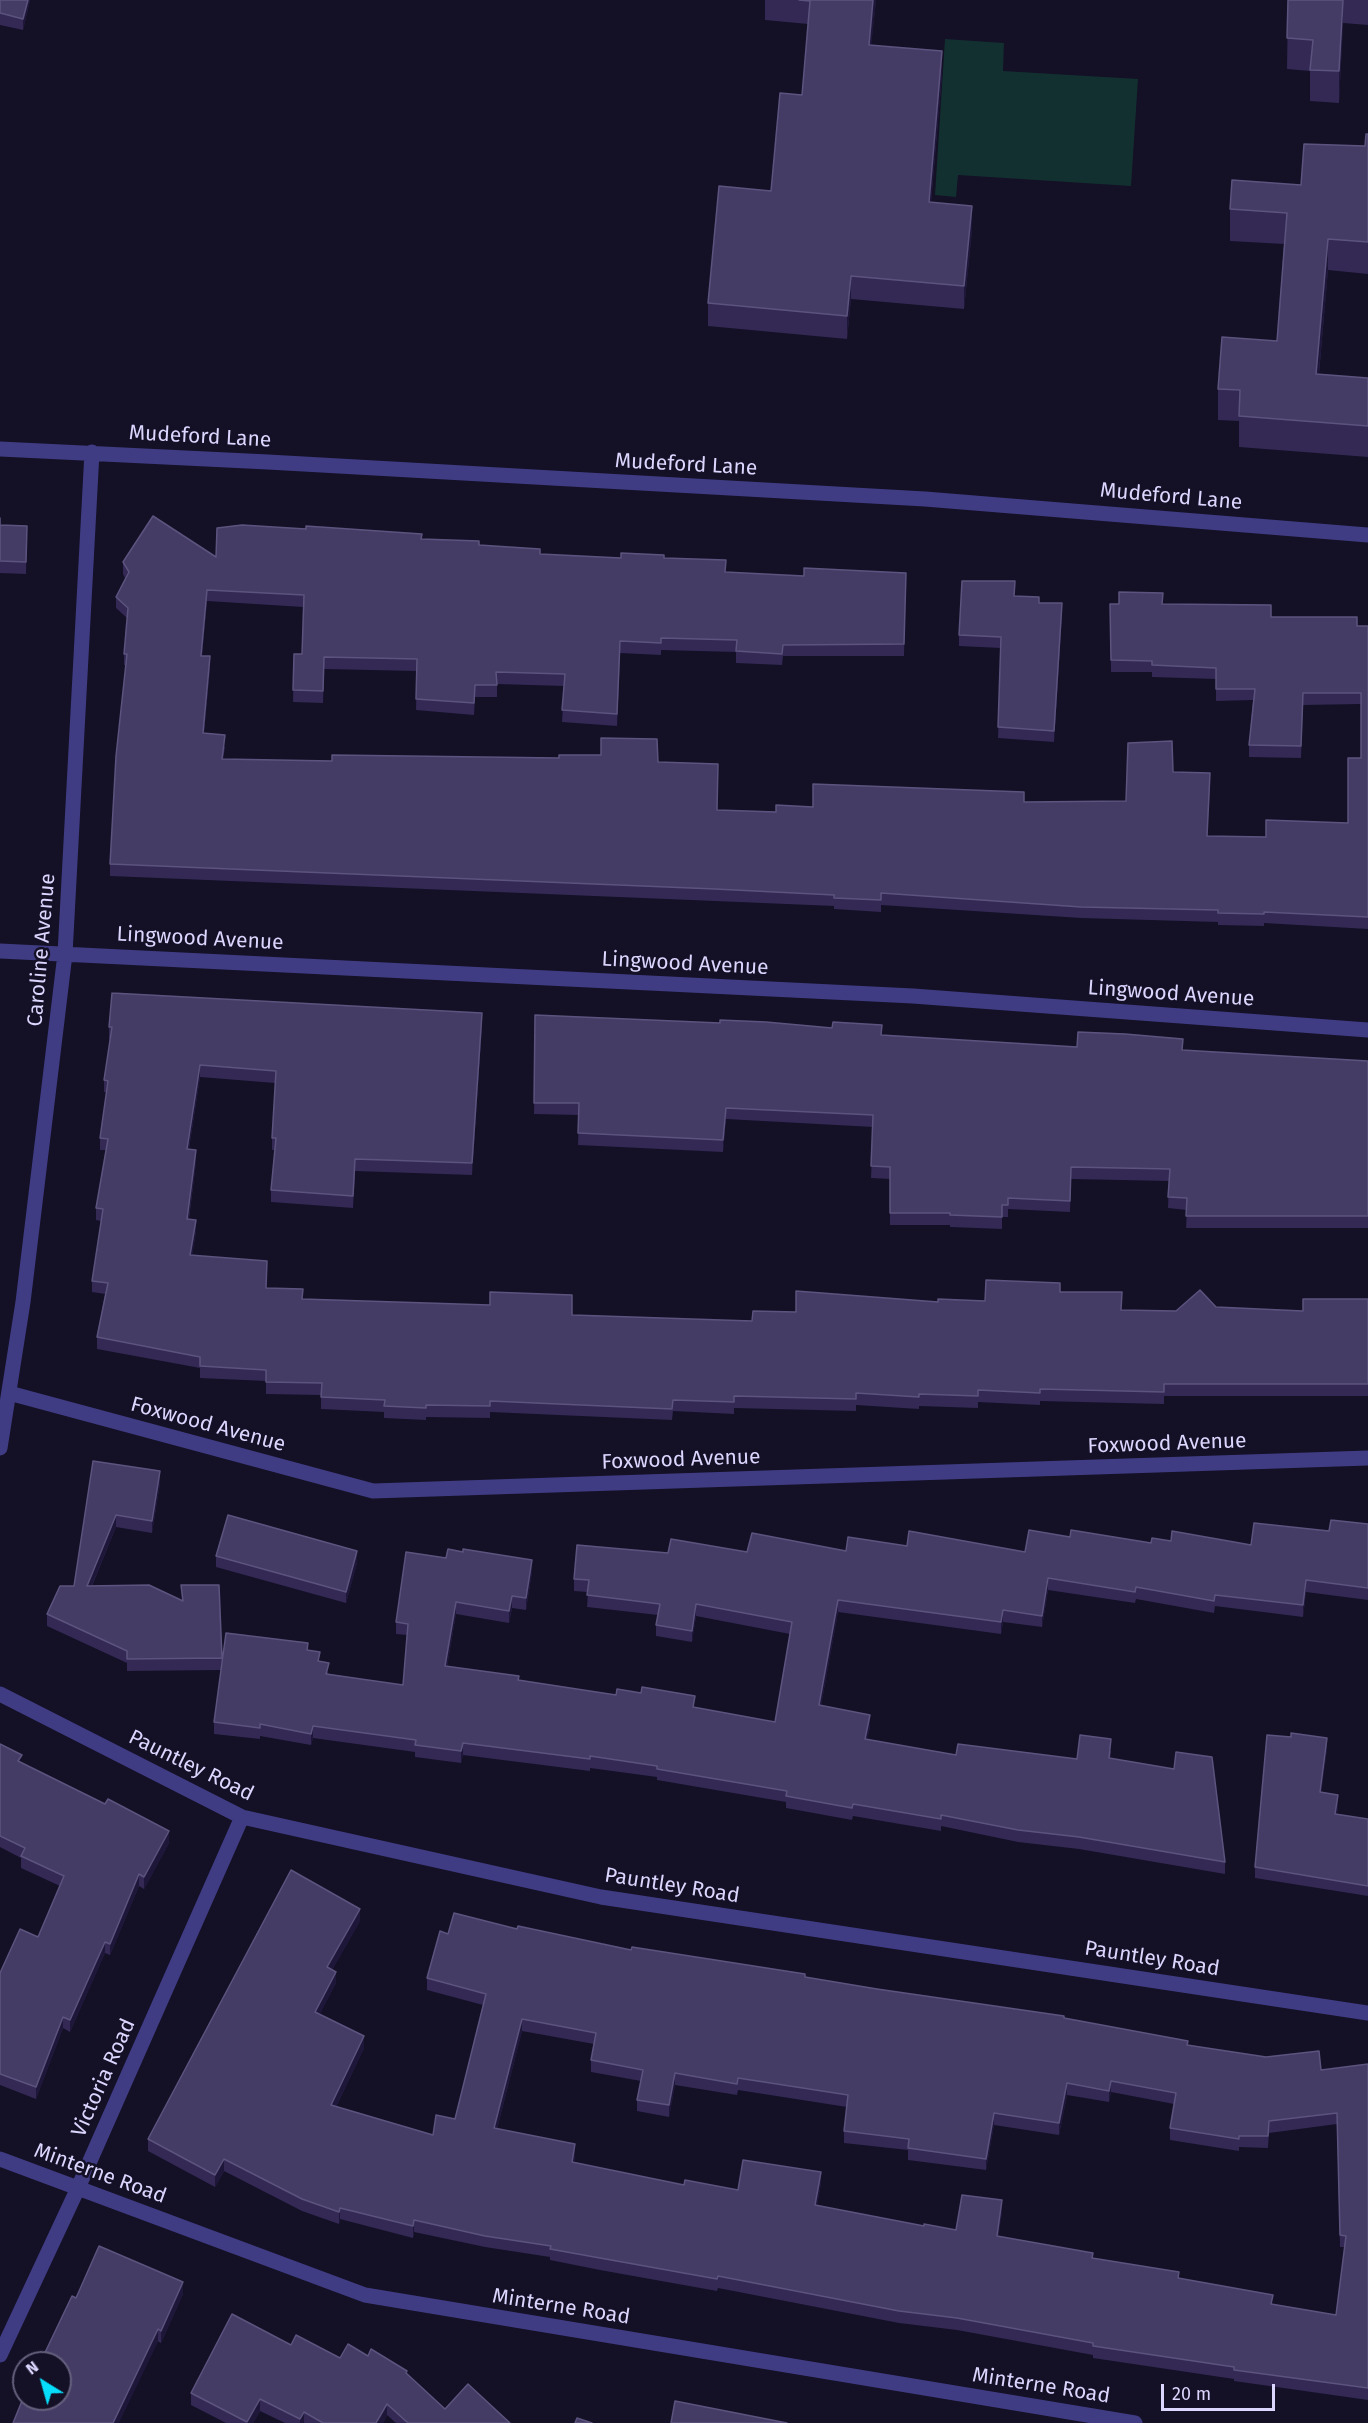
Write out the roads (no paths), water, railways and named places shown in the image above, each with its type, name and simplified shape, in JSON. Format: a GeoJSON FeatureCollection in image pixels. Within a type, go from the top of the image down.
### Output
{"type":"FeatureCollection","features":[{"type":"Feature","properties":{"kind":"street","name":"Mudeford Lane"},"geometry":{"type":"LineString","coordinates":[[0,449],[93,452],[925,499],[1368,535]]}},
{"type":"Feature","properties":{"kind":"street","name":"Caroline Avenue"},"geometry":{"type":"LineString","coordinates":[[0,1448],[23,1302],[65,954],[93,452]]}},
{"type":"Feature","properties":{"kind":"street","name":"Lingwood Avenue"},"geometry":{"type":"LineString","coordinates":[[0,951],[913,996],[1368,1030]]}},
{"type":"Feature","properties":{"kind":"street","name":"Foxwood Avenue"},"geometry":{"type":"LineString","coordinates":[[9,1393],[373,1491],[1368,1458]]}},
{"type":"Feature","properties":{"kind":"street","name":"Pauntley Road"},"geometry":{"type":"LineString","coordinates":[[0,1694],[242,1817],[601,1897],[1368,2013]]}},
{"type":"Feature","properties":{"kind":"street","name":"Victoria Road"},"geometry":{"type":"LineString","coordinates":[[0,2355],[78,2188],[242,1817]]}},
{"type":"Feature","properties":{"kind":"street","name":"Minterne Road"},"geometry":{"type":"LineString","coordinates":[[0,2159],[364,2295],[1135,2423]]}}]}
